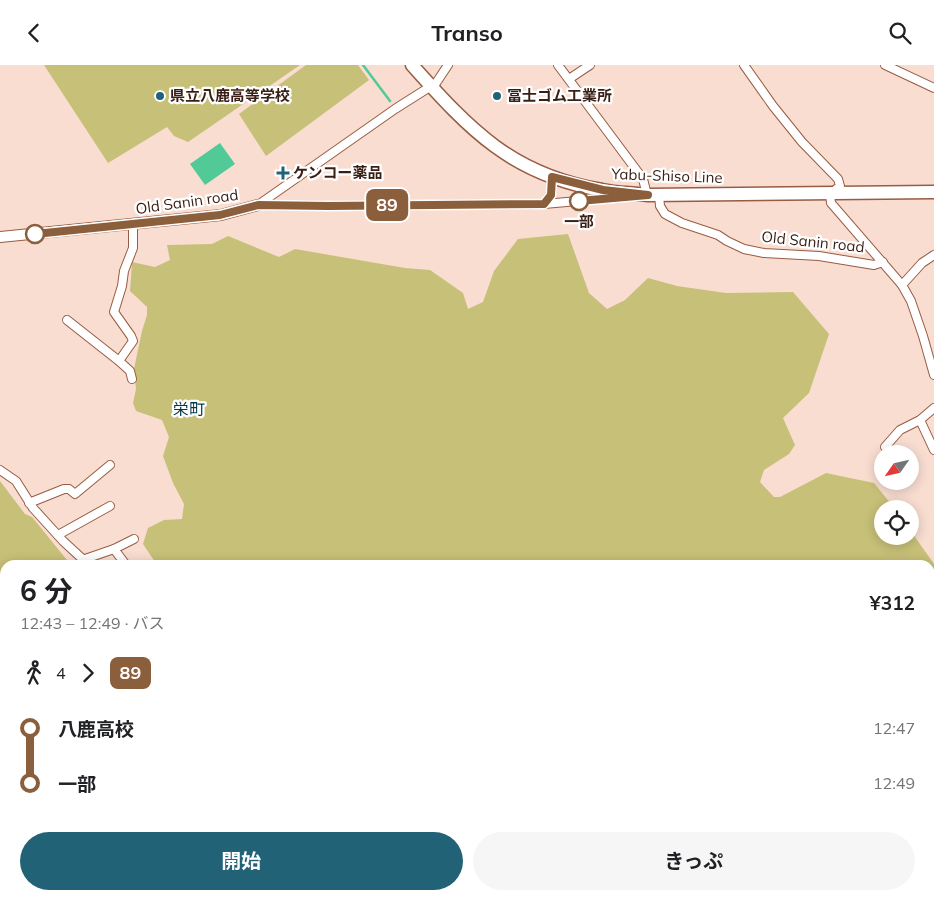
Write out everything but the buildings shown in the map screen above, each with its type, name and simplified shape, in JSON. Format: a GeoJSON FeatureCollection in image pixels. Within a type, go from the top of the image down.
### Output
{"type":"FeatureCollection","features":[{"type":"Feature","properties":{"kind":"main road","name":"Yabu-Shiso Line"},"geometry":{"type":"LineString","coordinates":[[412,65],[451,109],[480,136],[507,156],[552,177],[603,190],[653,195],[934,192]]}},
{"type":"Feature","properties":{"kind":"street"},"geometry":{"type":"LineString","coordinates":[[258,205],[395,109],[436,83],[448,65]]}},
{"type":"Feature","properties":{"kind":"street"},"geometry":{"type":"LineString","coordinates":[[558,65],[653,195]]}},
{"type":"Feature","properties":{"kind":"street"},"geometry":{"type":"LineString","coordinates":[[569,79],[590,65]]}},
{"type":"Feature","properties":{"kind":"street"},"geometry":{"type":"LineString","coordinates":[[744,65],[773,106],[802,142],[838,179],[840,186],[830,194],[831,203],[883,262]]}},
{"type":"Feature","properties":{"kind":"street"},"geometry":{"type":"LineString","coordinates":[[885,65],[934,87]]}},
{"type":"Feature","properties":{"kind":"street"},"geometry":{"type":"LineString","coordinates":[[544,204],[551,195],[552,177]]}},
{"type":"Feature","properties":{"kind":"street","name":"Old Sanin road"},"geometry":{"type":"LineString","coordinates":[[0,237],[220,215],[258,205],[544,204],[653,195],[665,214],[682,223],[718,235],[744,249],[764,253],[819,255],[874,265],[883,262],[902,285],[911,301],[924,336],[934,375]]}},
{"type":"Feature","properties":{"kind":"street"},"geometry":{"type":"LineString","coordinates":[[119,361],[133,341],[114,312],[122,286],[124,271],[133,248],[133,225]]}},
{"type":"Feature","properties":{"kind":"street"},"geometry":{"type":"LineString","coordinates":[[902,285],[922,263],[934,255]]}},
{"type":"Feature","properties":{"kind":"street"},"geometry":{"type":"LineString","coordinates":[[67,320],[119,361],[130,371],[132,379]]}},
{"type":"Feature","properties":{"kind":"street"},"geometry":{"type":"LineString","coordinates":[[887,445],[900,430],[920,420],[934,408]]}},
{"type":"Feature","properties":{"kind":"street"},"geometry":{"type":"LineString","coordinates":[[920,420],[934,450]]}},
{"type":"Feature","properties":{"kind":"street"},"geometry":{"type":"LineString","coordinates":[[29,503],[64,489],[70,489],[74,494],[110,465]]}},
{"type":"Feature","properties":{"kind":"street"},"geometry":{"type":"LineString","coordinates":[[0,470],[16,481],[29,503],[58,535],[85,560]]}},
{"type":"Feature","properties":{"kind":"street"},"geometry":{"type":"LineString","coordinates":[[58,535],[110,506]]}},
{"type":"Feature","properties":{"kind":"street"},"geometry":{"type":"LineString","coordinates":[[91,560],[134,539]]}},
{"type":"Feature","properties":{"kind":"street"},"geometry":{"type":"LineString","coordinates":[[114,549],[122,560]]}},
{"type":"Feature","properties":{"kind":"shaded area","name":"県立八鹿高等学校"},"geometry":{"type":"Polygon","coordinates":[[[44,65],[300,65],[188,142],[174,136],[167,127],[108,163],[44,65]]]}},
{"type":"Feature","properties":{"kind":"shaded area"},"geometry":{"type":"Polygon","coordinates":[[[306,65],[358,65],[369,80],[266,156],[239,114],[306,65]]]}},
{"type":"Feature","properties":{"kind":"shaded area"},"geometry":{"type":"Polygon","coordinates":[[[220,143],[235,164],[205,185],[190,164],[220,143]]]}},
{"type":"Feature","properties":{"kind":"shaded area"},"geometry":{"type":"Polygon","coordinates":[[[568,234],[589,293],[607,309],[625,300],[648,278],[677,286],[726,293],[793,292],[829,334],[809,393],[783,418],[795,445],[789,454],[764,470],[760,482],[774,497],[780,497],[826,473],[874,483],[874,490],[880,490],[888,500],[874,500],[874,545],[919,545],[919,543],[931,560],[154,560],[143,544],[148,528],[164,520],[182,519],[184,504],[173,483],[163,456],[169,437],[162,420],[136,411],[133,403],[136,389],[134,369],[147,315],[147,307],[130,291],[132,262],[155,267],[170,260],[167,245],[212,244],[228,236],[279,257],[295,249],[405,268],[430,270],[463,293],[468,309],[483,302],[494,271],[518,239],[568,234]]]}},
{"type":"Feature","properties":{"kind":"shaded area"},"geometry":{"type":"Polygon","coordinates":[[[0,481],[25,514],[32,517],[67,560],[0,560],[0,481]]]}},
{"type":"Feature","properties":{"kind":"waterway"},"geometry":{"type":"LineString","coordinates":[[363,65],[390,101]]}},
{"type":"Feature","properties":{"kind":"bus line","name":"89"},"geometry":{"type":"LineString","coordinates":[[35,234],[220,215],[258,205],[544,204],[551,195],[552,177],[603,190],[648,195],[579,201]]}},
{"type":"Feature","properties":{"kind":"place","name":"県立八鹿高等学校"},"geometry":{"type":"Point","coordinates":[160,96]}},
{"type":"Feature","properties":{"kind":"place","name":"冨士ゴム工業所"},"geometry":{"type":"Point","coordinates":[497,96]}},
{"type":"Feature","properties":{"kind":"place","name":"ケンコー薬品"},"geometry":{"type":"Point","coordinates":[283,173]}},
{"type":"Feature","properties":{"kind":"place","name":"一部"},"geometry":{"type":"Point","coordinates":[579,201]}},
{"type":"Feature","properties":{"kind":"district","name":"栄町"},"geometry":{"type":"Point","coordinates":[189,409]}}]}
